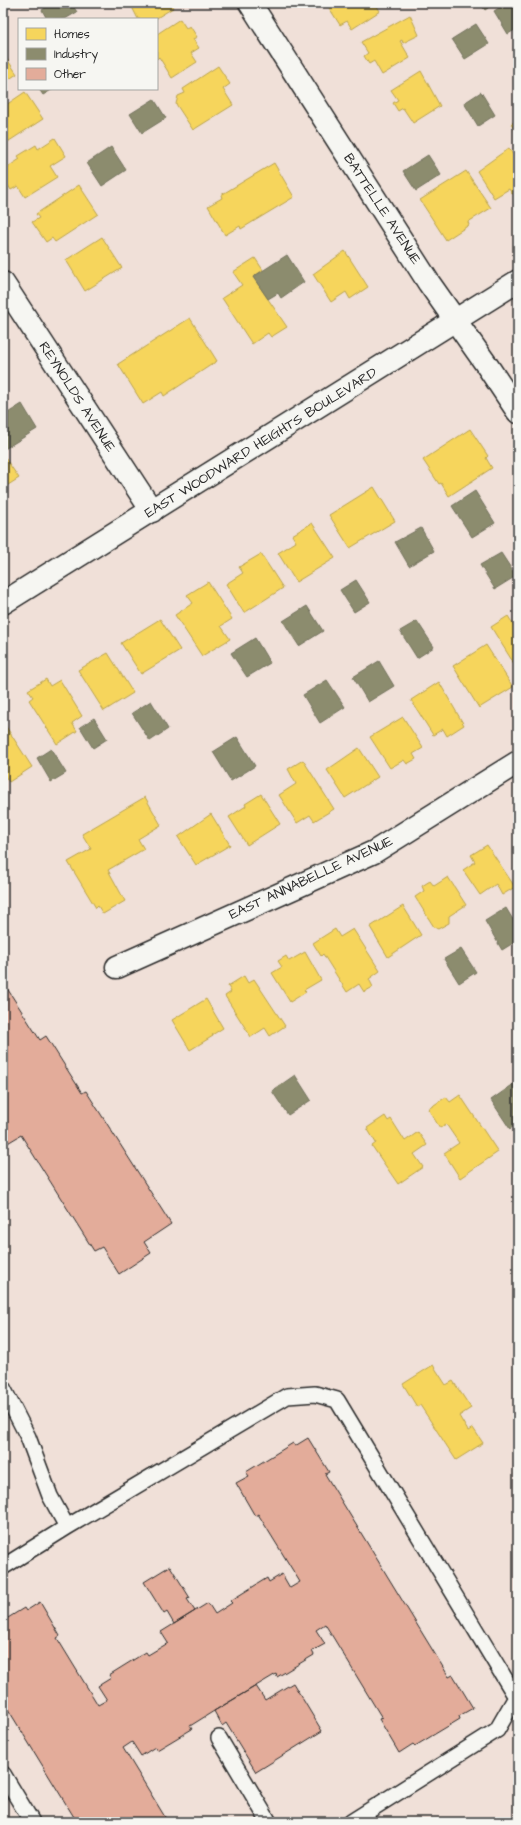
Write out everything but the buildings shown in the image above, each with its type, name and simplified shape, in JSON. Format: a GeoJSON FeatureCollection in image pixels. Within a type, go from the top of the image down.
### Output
{"type":"FeatureCollection","features":[{"type":"Feature","properties":{"kind":"street","name":"BATTELLE AVENUE"},"geometry":{"type":"LineString","coordinates":[[250,3],[429,283],[518,412]]}},
{"type":"Feature","properties":{"kind":"street","name":"EAST WOODWARD HEIGHTS BOULEVARD"},"geometry":{"type":"LineString","coordinates":[[3,604],[518,281]]}},
{"type":"Feature","properties":{"kind":"street","name":"REYNOLDS AVENUE"},"geometry":{"type":"LineString","coordinates":[[3,283],[152,511]]}},
{"type":"Feature","properties":{"kind":"street","name":"EAST ANNABELLE AVENUE"},"geometry":{"type":"LineString","coordinates":[[117,967],[374,852],[518,762]]}},
{"type":"Feature","properties":{"kind":"lane"},"geometry":{"type":"LineString","coordinates":[[3,1388],[28,1437],[41,1477],[68,1527]]}},
{"type":"Feature","properties":{"kind":"lane"},"geometry":{"type":"LineString","coordinates":[[3,1567],[287,1396],[315,1394],[337,1400],[516,1697],[497,1730],[351,1822]]}},
{"type":"Feature","properties":{"kind":"lane"},"geometry":{"type":"LineString","coordinates":[[219,1738],[269,1822]]}},
{"type":"Feature","properties":{"kind":"lane"},"geometry":{"type":"LineString","coordinates":[[3,1774],[32,1822]]}}]}
